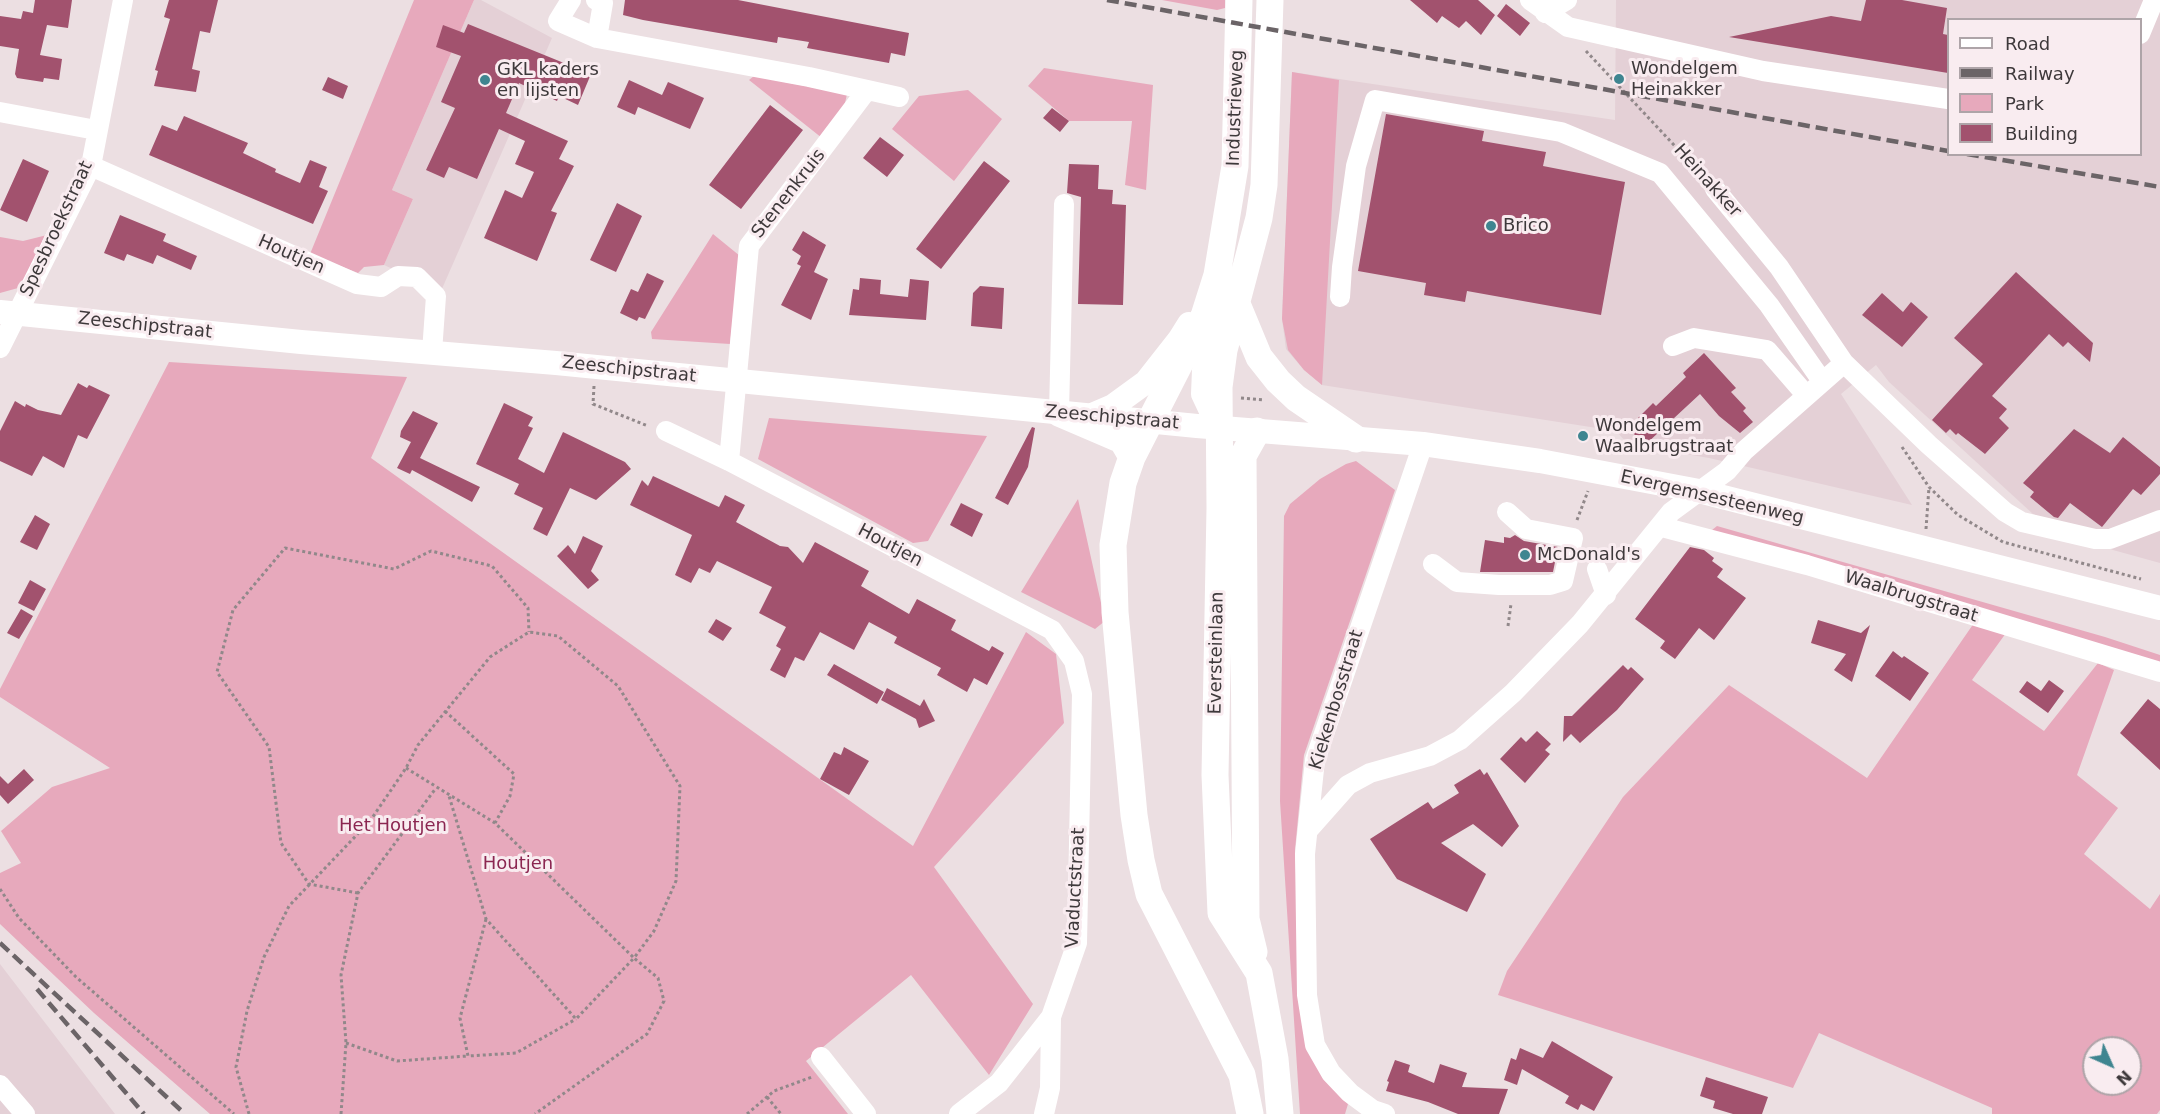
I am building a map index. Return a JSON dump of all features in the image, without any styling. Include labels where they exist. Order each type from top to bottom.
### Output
[{"type":"highway","name":"Industrieweg","points":[[1239,0],[1235,166],[1229,215],[1217,275],[1204,316],[1132,457],[1123,483],[1113,544],[1114,590],[1133,803],[1141,860],[1149,894],[1242,1075],[1250,1114]]},
{"type":"highway","name":"Industrieweg","points":[[1264,185],[1270,0]]},
{"type":"highway","name":"Eversteinlaan","points":[[1264,185],[1259,218],[1221,368],[1215,775],[1221,913],[1259,973],[1275,1059],[1280,1114]]},
{"type":"highway","points":[[1237,304],[1258,357],[1278,381],[1296,398],[1356,439]]},
{"type":"highway","points":[[1059,413],[1122,440],[1132,457]]},
{"type":"highway","points":[[1257,431],[1243,456],[1245,919],[1259,973]]},
{"type":"main road","points":[[1090,416],[1113,406],[1146,382],[1179,340],[1217,275]]},
{"type":"main road","points":[[1217,275],[1212,329],[1204,370],[1203,394],[1219,428]]},
{"type":"main road","name":"Zeeschipstraat","points":[[9,312],[1257,431]]},
{"type":"main road","name":"Evergemsesteenweg","points":[[1257,431],[1423,444],[1540,461],[1699,491],[2160,608]]},
{"type":"street","name":"Spesbroekstraat","points":[[0,348],[9,312],[91,166],[96,130],[123,0]]},
{"type":"street","points":[[571,0],[558,21],[597,38],[809,77],[899,97]]},
{"type":"street","points":[[596,0],[603,3],[597,38]]},
{"type":"street","points":[[1542,10],[1567,0]]},
{"type":"street","points":[[2142,29],[2154,0]]},
{"type":"street","points":[[1542,10],[1568,27],[1763,71],[1947,99]]},
{"type":"street","points":[[2142,34],[2160,35]]},
{"type":"street","name":"Stenenkruis","points":[[736,382],[749,246],[867,90]]},
{"type":"street","points":[[1340,297],[1356,166],[1375,100],[1561,132],[1660,173],[1769,305],[1822,381]]},
{"type":"street","points":[[0,112],[96,130]]},
{"type":"street","name":"Houtjen","points":[[91,166],[357,284],[381,287],[398,276],[417,277],[436,296],[432,352]]},
{"type":"street","name":"Heinakker","points":[[1715,189],[1779,267],[1844,363],[1937,453],[2005,512],[2022,522],[2053,531],[2110,539],[2160,520]]},
{"type":"street","points":[[1059,413],[1064,204]]},
{"type":"street","points":[[1673,346],[1694,338],[1767,350],[1806,395]]},
{"type":"street","points":[[1308,829],[1348,785],[1370,773],[1430,756],[1460,740],[1513,693],[1606,596],[1662,527],[1671,512],[1727,471],[1744,452],[1844,363]]},
{"type":"street","points":[[729,461],[736,382]]},
{"type":"street","name":"Houtjen","points":[[666,431],[729,461],[1052,630]]},
{"type":"street","name":"Kiekenbosstraat","points":[[1385,1114],[1373,1110],[1350,1093],[1331,1073],[1315,1045],[1307,994],[1305,854],[1315,760],[1423,444]]},
{"type":"street","points":[[1433,564],[1457,582],[1550,585],[1563,581],[1573,538],[1526,529],[1507,512]]},
{"type":"street","name":"Waalbrugstraat","points":[[1662,527],[1807,565],[2160,672]]},
{"type":"street","points":[[1597,569],[1606,596]]},
{"type":"street","name":"Viaductstraat","points":[[959,1114],[999,1083],[1051,1017],[1077,943],[1082,694],[1074,661],[1052,630]]},
{"type":"street","points":[[1044,1114],[1050,1088],[1051,1017]]},
{"type":"street","points":[[826,1064],[866,1114]]},
{"type":"street","points":[[0,1085],[25,1114]]},
{"type":"path","name":"Heinakker","points":[[1581,46],[1715,189]]},
{"type":"path","points":[[592,366],[593,404],[666,431]]},
{"type":"path","points":[[1925,549],[1929,487]]},
{"type":"path","points":[[1577,520],[1586,501]]},
{"type":"path","points":[[358,893],[309,885],[281,843],[269,747],[217,672],[233,610],[285,548],[394,569],[431,551],[492,566],[528,608],[529,632]]},
{"type":"path","points":[[249,1114],[236,1067],[247,1011],[264,957],[289,906],[370,821],[406,768],[418,745],[490,657],[529,632],[558,636],[618,686],[680,786],[676,881],[654,931],[634,958],[576,1019],[516,1053],[397,1061],[346,1043]]},
{"type":"path","points":[[445,711],[514,774],[510,796],[495,823]]},
{"type":"path","points":[[406,768],[495,823],[634,958],[658,978],[664,1001],[647,1034],[535,1114]]},
{"type":"path","points":[[341,1114],[346,1043],[341,975],[358,893],[436,788]]},
{"type":"path","points":[[449,796],[486,919],[576,1019]]},
{"type":"path","points":[[0,889],[19,918],[76,977],[234,1114]]},
{"type":"path","points":[[468,1056],[460,1018],[486,919]]},
{"type":"path","points":[[747,1114],[774,1091],[826,1064]]},
{"type":"path","points":[[767,1097],[781,1114]]},
{"type":"shaded area","points":[[474,0],[481,0],[552,38],[441,291],[384,265],[413,199],[392,190]]},
{"type":"shaded area","points":[[1616,0],[2160,0],[2160,563],[2113,550],[2033,514],[1889,382],[1876,365],[1841,394],[1912,505],[1709,458],[1628,444],[1616,431],[1322,385],[1304,370],[1286,349],[1282,319],[1292,72],[1615,120]]},
{"type":"shaded area","points":[[0,964],[115,1114],[0,1114]]},
{"type":"green space","points":[[414,0],[474,0],[392,190],[413,199],[384,265],[364,267],[358,273],[310,254]]},
{"type":"green space","points":[[1162,0],[1225,0],[1225,8],[1217,10]]},
{"type":"green space","points":[[1044,68],[1153,85],[1146,190],[1125,185],[1132,121],[1069,121],[1028,86]]},
{"type":"green space","points":[[1292,72],[1339,80],[1322,385],[1304,370],[1288,350],[1282,319]]},
{"type":"green space","points":[[754,76],[847,94],[842,117],[822,138],[749,80]]},
{"type":"green space","points":[[968,90],[1002,119],[954,181],[892,129],[919,96]]},
{"type":"green space","points":[[713,234],[740,256],[730,344],[652,339],[651,332]]},
{"type":"green space","points":[[47,235],[28,275],[18,288],[0,293],[0,237],[23,241]]},
{"type":"green space","name":"Het Houtjen","points":[[169,362],[407,377],[371,458],[913,846],[1026,632],[1056,654],[1064,723],[934,867],[1033,1004],[989,1075],[911,975],[806,1061],[848,1114],[210,1114],[94,1013],[0,924],[0,873],[21,863],[1,831],[52,787],[110,768],[0,697],[0,689]]},
{"type":"green space","points":[[769,418],[987,436],[928,541],[913,543],[758,459]]},
{"type":"green space","points":[[1356,461],[1395,490],[1304,755],[1295,850],[1300,971],[1322,1072],[1348,1104],[1345,1114],[1300,1114],[1280,801],[1284,516],[1290,504],[1320,479]]},
{"type":"green space","points":[[1078,499],[1105,621],[1095,629],[1021,592]]},
{"type":"green space","points":[[1717,526],[2105,637],[2160,655],[2160,666],[1715,533],[1712,530]]},
{"type":"green space","points":[[1974,623],[2006,633],[1972,680],[2044,731],[2098,663],[2114,670],[2077,775],[2118,808],[2084,854],[2150,909],[2160,894],[2160,1110],[2157,1114],[1992,1114],[1992,1108],[1819,1033],[1793,1088],[1498,995],[1507,971],[1623,797],[1729,685],[1867,778]]},
{"type":"building","points":[[35,0],[72,0],[68,28],[47,25],[40,55],[62,59],[59,80],[44,78],[43,82],[17,78],[15,74],[19,49],[0,46],[0,16],[21,19],[23,11],[33,13]]},
{"type":"building","points":[[169,0],[218,0],[210,33],[200,31],[192,69],[200,71],[196,92],[154,86],[158,71],[155,70],[170,19],[164,17]]},
{"type":"building","points":[[625,0],[738,0],[909,33],[905,56],[891,53],[889,63],[807,48],[809,42],[778,37],[777,43],[643,20],[623,15]]},
{"type":"building","points":[[1410,0],[1478,0],[1495,15],[1481,35],[1466,21],[1459,28],[1442,16],[1437,23]]},
{"type":"building","points":[[1866,0],[1902,0],[1947,8],[1943,34],[1947,35],[1947,73],[1729,37],[1831,16],[1861,21]]},
{"type":"building","points":[[1506,4],[1530,23],[1520,36],[1497,16]]},
{"type":"building","points":[[468,24],[591,74],[578,105],[559,96],[557,101],[519,83],[506,113],[568,141],[559,159],[574,166],[551,211],[557,213],[537,261],[484,238],[505,190],[522,198],[534,172],[515,164],[525,141],[499,129],[477,179],[449,167],[444,178],[426,170],[455,108],[441,102],[461,56],[436,47],[443,25],[464,33]]},
{"type":"building","points":[[328,77],[348,86],[343,99],[322,90]]},
{"type":"building","points":[[629,80],[662,95],[668,82],[704,98],[690,129],[638,107],[635,115],[617,107]]},
{"type":"building","points":[[770,105],[803,130],[741,209],[709,185]]},
{"type":"building","points":[[1052,108],[1069,121],[1060,132],[1043,118]]},
{"type":"building","name":"Brico","points":[[1386,114],[1484,131],[1482,141],[1546,152],[1543,166],[1625,182],[1601,315],[1467,291],[1465,302],[1424,295],[1426,283],[1358,271]]},
{"type":"building","points":[[184,116],[248,143],[243,153],[276,169],[275,172],[300,183],[310,160],[327,167],[319,187],[328,191],[313,224],[149,155],[162,125],[177,131]]},
{"type":"building","points":[[880,137],[904,155],[887,177],[863,158]]},
{"type":"building","points":[[23,159],[49,171],[27,222],[0,210]]},
{"type":"building","points":[[984,161],[1010,181],[941,269],[916,249]]},
{"type":"building","points":[[1069,164],[1099,165],[1098,189],[1113,190],[1112,204],[1126,205],[1123,305],[1078,304],[1081,197],[1067,193]]},
{"type":"building","points":[[617,203],[642,216],[616,272],[590,260]]},
{"type":"building","points":[[120,215],[166,234],[163,241],[197,256],[191,270],[157,255],[153,264],[127,254],[124,261],[104,253]]},
{"type":"building","points":[[803,231],[826,245],[814,272],[828,279],[811,320],[781,305],[801,266],[797,264],[801,256],[792,250]]},
{"type":"building","points":[[2016,272],[2093,343],[2090,362],[2068,342],[2063,347],[2049,334],[1992,396],[2007,409],[1999,418],[2009,428],[1985,454],[1958,433],[1956,435],[1950,429],[1946,433],[1932,420],[1983,364],[1954,338]]},
{"type":"building","points":[[647,273],[664,281],[645,319],[639,317],[637,321],[620,313],[631,289],[638,292]]},
{"type":"building","points":[[860,278],[881,280],[880,294],[908,297],[910,279],[929,281],[926,320],[849,315],[853,289],[859,290]]},
{"type":"building","points":[[980,286],[1004,288],[1002,329],[971,326],[973,293]]},
{"type":"building","points":[[1882,293],[1903,312],[1911,302],[1928,317],[1902,347],[1862,315]]},
{"type":"building","points":[[1704,353],[1736,388],[1731,392],[1746,408],[1743,411],[1753,422],[1740,433],[1719,416],[1700,394],[1645,445],[1631,431],[1641,422],[1638,418],[1653,403],[1656,406],[1686,377],[1683,373]]},
{"type":"building","points":[[78,383],[87,388],[89,385],[110,395],[87,439],[78,435],[64,468],[43,456],[32,476],[0,461],[0,431],[15,401],[25,407],[26,404],[38,410],[61,415]]},
{"type":"building","points":[[504,403],[533,417],[528,426],[533,428],[518,459],[544,473],[563,432],[625,462],[631,469],[596,500],[570,488],[547,536],[533,529],[543,508],[514,494],[519,484],[476,464]]},
{"type":"building","points":[[413,411],[438,423],[420,458],[480,487],[472,502],[412,470],[410,474],[397,468],[411,442],[400,437]]},
{"type":"building","points":[[1032,427],[1035,428],[1028,467],[1008,505],[995,498]]},
{"type":"building","points":[[2074,429],[2110,453],[2123,437],[2160,467],[2160,474],[2141,495],[2133,489],[2102,527],[2070,503],[2058,518],[2054,517],[2030,497],[2034,492],[2023,483]]},
{"type":"building","points":[[653,476],[719,507],[725,495],[745,505],[736,522],[780,546],[788,547],[803,563],[815,542],[869,571],[861,586],[909,614],[917,599],[956,620],[951,630],[989,651],[992,646],[1004,653],[987,685],[974,678],[967,692],[937,675],[941,668],[894,643],[897,637],[869,622],[854,650],[820,632],[804,661],[795,657],[785,678],[770,670],[781,649],[776,646],[786,627],[759,613],[772,587],[717,561],[710,573],[699,568],[691,583],[675,575],[692,535],[630,505],[642,480],[648,486]]},
{"type":"building","points":[[961,503],[983,514],[972,537],[950,525]]},
{"type":"building","points":[[35,515],[50,524],[37,550],[20,542]]},
{"type":"building","name":"McDonald's","points":[[1515,535],[1524,541],[1558,547],[1553,572],[1480,572],[1485,540],[1504,543],[1504,537],[1510,538]]},
{"type":"building","points":[[583,536],[603,546],[591,571],[599,580],[588,589],[557,556],[568,545],[575,554]]},
{"type":"building","points":[[1690,547],[1704,550],[1714,558],[1712,561],[1723,569],[1717,577],[1746,598],[1714,640],[1699,628],[1675,659],[1660,648],[1665,641],[1635,619]]},
{"type":"building","points":[[30,580],[46,589],[34,611],[18,603]]},
{"type":"building","points":[[21,609],[33,616],[19,639],[7,633]]},
{"type":"building","points":[[716,619],[732,628],[723,641],[708,632]]},
{"type":"building","points":[[1818,620],[1861,633],[1870,625],[1852,682],[1834,670],[1846,654],[1811,643]]},
{"type":"building","points":[[1893,651],[1929,673],[1910,701],[1875,676]]},
{"type":"building","points":[[834,664],[884,692],[877,704],[827,675]]},
{"type":"building","points":[[1623,665],[1628,670],[1631,667],[1644,679],[1617,710],[1580,743],[1571,734],[1563,742],[1564,716],[1572,716]]},
{"type":"building","points":[[2049,680],[2064,691],[2048,713],[2019,692],[2027,681],[2041,691]]},
{"type":"building","points":[[887,688],[920,706],[924,699],[935,721],[919,728],[916,719],[881,700]]},
{"type":"building","points":[[2148,699],[2160,709],[2160,770],[2120,733]]},
{"type":"building","points":[[1537,731],[1551,744],[1545,750],[1550,754],[1525,783],[1500,759],[1521,737],[1526,742]]},
{"type":"building","points":[[844,747],[869,761],[849,795],[820,779],[834,752],[841,755]]},
{"type":"building","points":[[24,769],[34,780],[8,804],[0,795],[0,776],[8,784]]},
{"type":"building","points":[[1480,769],[1484,775],[1487,772],[1519,826],[1502,847],[1473,824],[1441,843],[1486,874],[1467,912],[1397,879],[1370,839],[1428,802],[1433,809],[1459,793],[1454,785]]},
{"type":"building","points":[[1552,1041],[1613,1077],[1594,1111],[1581,1104],[1578,1110],[1565,1103],[1569,1096],[1522,1069],[1517,1085],[1504,1080],[1511,1058],[1516,1060],[1520,1048],[1543,1058]]},
{"type":"building","points":[[1395,1060],[1410,1065],[1408,1072],[1434,1083],[1440,1064],[1467,1073],[1462,1087],[1508,1089],[1499,1114],[1458,1114],[1428,1102],[1386,1091],[1389,1082],[1387,1081]]},
{"type":"building","points":[[1706,1077],[1768,1097],[1762,1114],[1733,1114],[1713,1108],[1715,1101],[1700,1096]]},
{"type":"railway","points":[[1107,0],[1947,151]]},
{"type":"railway","points":[[1979,156],[2160,187]]},
{"type":"railway","points":[[0,943],[185,1114]]},
{"type":"railway","points":[[37,989],[144,1114]]},
{"type":"place","name":"Wondelgem Heinakker","points":[[1619,79]]},
{"type":"place","name":"GKL kaders en lijsten","points":[[485,80]]},
{"type":"place","name":"Brico","points":[[1491,226]]},
{"type":"place","name":"Wondelgem Waalbrugstraat","points":[[1583,436]]},
{"type":"place","name":"McDonald's","points":[[1525,555]]}]
